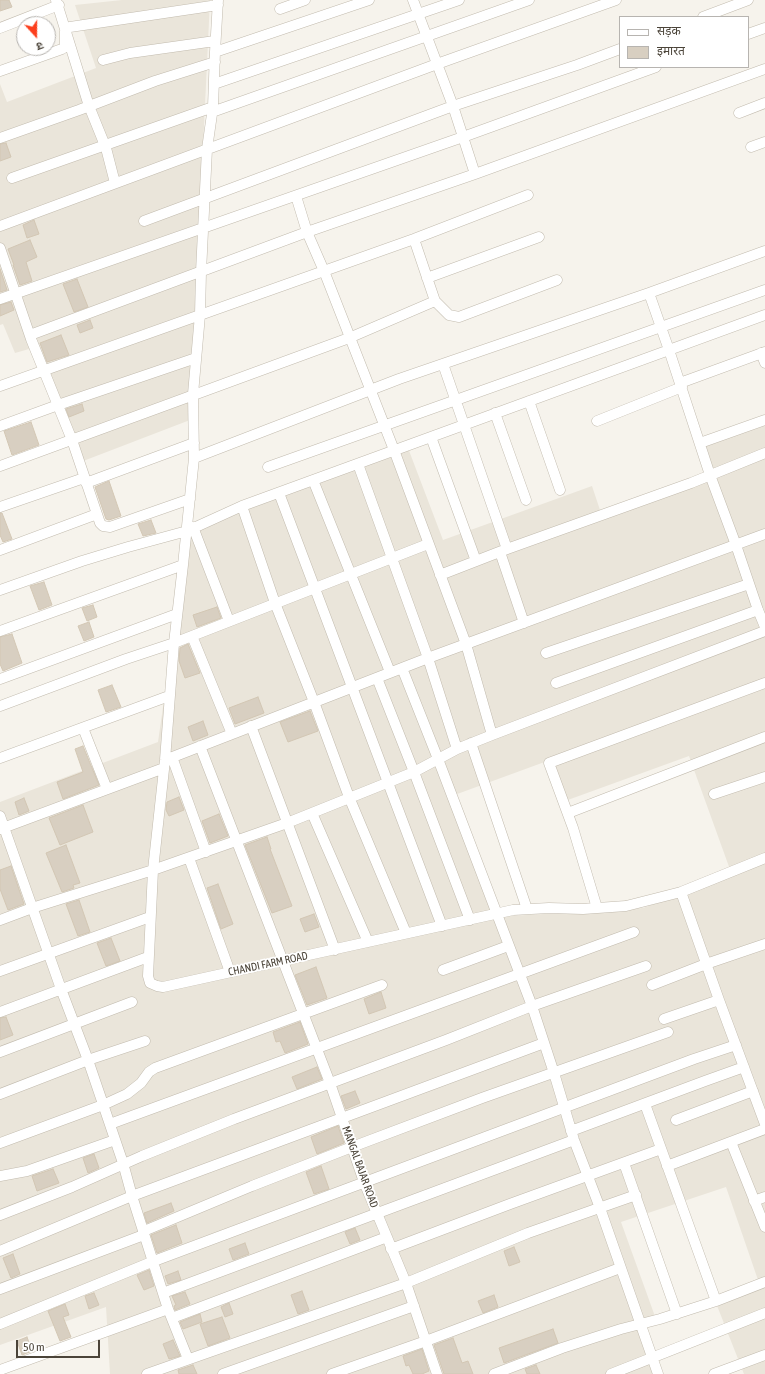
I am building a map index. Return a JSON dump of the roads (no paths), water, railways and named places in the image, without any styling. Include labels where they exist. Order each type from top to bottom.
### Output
[{"type":"street","points":[[280,9],[305,0]]},
{"type":"street","points":[[0,138],[89,106],[215,57],[369,0]]},
{"type":"street","points":[[413,0],[453,106],[475,174]]},
{"type":"street","points":[[214,84],[460,0]]},
{"type":"street","points":[[12,178],[104,145],[529,0]]},
{"type":"street","points":[[0,226],[437,64],[616,0]]},
{"type":"street","points":[[707,16],[748,0]]},
{"type":"street","points":[[66,29],[103,21],[218,2]]},
{"type":"street","name":"CHANDI FARM ROAD","points":[[218,2],[214,84],[203,229],[200,315],[193,394],[194,458],[190,499],[190,529],[183,565],[177,614],[169,696],[167,762],[153,870],[148,957],[148,976],[150,983],[163,987],[406,933],[527,909],[626,906],[681,892],[765,858]]},
{"type":"street","points":[[0,28],[58,3],[89,106],[104,145],[115,183]]},
{"type":"street","points":[[749,34],[765,28]]},
{"type":"street","points":[[0,71],[62,49],[66,44],[64,31],[66,29]]},
{"type":"street","points":[[103,60],[130,53],[215,41]]},
{"type":"street","points":[[144,221],[453,106],[577,65],[619,49]]},
{"type":"street","points":[[0,299],[203,229],[653,68]]},
{"type":"street","points":[[30,335],[307,232],[475,174],[765,68]]},
{"type":"street","points":[[739,113],[765,103]]},
{"type":"street","points":[[751,147],[765,142]]},
{"type":"street","points":[[0,386],[414,239],[528,195]]},
{"type":"street","points":[[296,196],[307,232],[324,271],[394,450],[466,644],[492,735]]},
{"type":"street","points":[[427,278],[539,237]]},
{"type":"street","points":[[414,239],[435,301],[449,315],[459,316],[557,280]]},
{"type":"street","points":[[0,248],[30,335],[72,440],[97,514],[103,526],[110,527],[190,499]]},
{"type":"street","points":[[194,458],[443,364],[649,294],[765,250]]},
{"type":"street","points":[[268,467],[384,427],[765,290]]},
{"type":"street","points":[[649,294],[681,385],[710,475],[765,627]]},
{"type":"street","points":[[0,466],[349,338],[435,301]]},
{"type":"street","points":[[0,590],[88,559],[190,529],[242,506],[765,315]]},
{"type":"street","points":[[597,421],[681,385],[764,356]]},
{"type":"street","points":[[0,426],[196,358]]},
{"type":"street","points":[[443,364],[504,551],[524,623]]},
{"type":"street","points":[[529,401],[560,490]]},
{"type":"street","points":[[496,413],[526,500]]},
{"type":"street","points":[[700,443],[765,420]]},
{"type":"street","points":[[431,437],[476,561]]},
{"type":"street","points":[[0,507],[194,443]]},
{"type":"street","points":[[440,575],[710,475],[765,453]]},
{"type":"street","points":[[358,464],[428,658],[457,749]]},
{"type":"street","points":[[314,480],[390,672]]},
{"type":"street","points":[[279,493],[351,688],[442,926]]},
{"type":"street","points":[[242,506],[275,603],[349,797],[406,933]]},
{"type":"street","points":[[0,550],[97,514]]},
{"type":"street","points":[[190,529],[229,621]]},
{"type":"street","points":[[2,829],[107,789],[200,746],[390,672],[765,534]]},
{"type":"street","points":[[0,706],[126,659],[174,643],[428,544]]},
{"type":"street","points":[[0,631],[183,565]]},
{"type":"street","points":[[546,654],[749,584]]},
{"type":"street","points":[[556,683],[758,610]]},
{"type":"street","points":[[0,678],[177,614]]},
{"type":"street","points":[[0,920],[32,908],[189,858],[287,823],[414,772],[457,749],[765,631]]},
{"type":"street","points":[[192,636],[232,734]]},
{"type":"street","points":[[402,668],[532,1006],[573,1136],[600,1208],[658,1374]]},
{"type":"street","points":[[377,678],[470,920]]},
{"type":"street","points":[[597,908],[582,854],[549,763],[765,683]]},
{"type":"street","points":[[0,758],[169,696]]},
{"type":"street","points":[[251,726],[335,950]]},
{"type":"street","points":[[83,728],[107,789]]},
{"type":"street","points":[[568,813],[765,737]]},
{"type":"street","points":[[471,744],[527,909]]},
{"type":"street","name":"MANGAL BAJAR ROAD","points":[[200,746],[238,841],[330,1083],[364,1182],[406,1283],[437,1374]]},
{"type":"street","points":[[167,762],[206,852]]},
{"type":"street","points":[[714,794],[765,777]]},
{"type":"street","points":[[312,813],[368,942]]},
{"type":"street","points":[[0,816],[2,829],[88,1060],[123,1164],[170,1313],[188,1359]]},
{"type":"street","points":[[189,858],[230,972]]},
{"type":"street","points":[[681,892],[765,1124]]},
{"type":"street","points":[[0,971],[49,952],[150,917]]},
{"type":"street","points":[[110,1124],[634,932]]},
{"type":"street","points":[[652,985],[706,964],[765,944]]},
{"type":"street","points":[[443,970],[508,946]]},
{"type":"street","points":[[0,1012],[148,957]]},
{"type":"street","points":[[0,1215],[72,1187],[123,1164],[234,1119],[532,1006],[646,966]]},
{"type":"street","points":[[0,1142],[103,1105],[128,1094],[142,1083],[149,1072],[154,1068],[304,1015],[382,985]]},
{"type":"street","points":[[664,1019],[719,1000]]},
{"type":"street","points":[[0,1052],[132,1002]]},
{"type":"street","points":[[0,1289],[141,1236],[144,1232],[252,1186],[352,1147],[482,1098],[668,1032]]},
{"type":"street","points":[[0,1094],[88,1060],[145,1041]]},
{"type":"street","points":[[0,1251],[132,1196],[544,1042]]},
{"type":"street","points":[[0,1324],[154,1261],[694,1059],[736,1045]]},
{"type":"street","points":[[163,1292],[377,1213],[573,1136],[645,1104],[744,1067]]},
{"type":"street","points":[[676,1120],[753,1091]]},
{"type":"street","points":[[645,1104],[716,1301]]},
{"type":"street","points":[[667,1166],[765,1129]]},
{"type":"street","points":[[0,1176],[27,1171],[115,1140]]},
{"type":"street","points":[[731,1142],[765,1227]]},
{"type":"street","points":[[391,1249],[661,1149]]},
{"type":"street","points":[[624,1163],[677,1314]]},
{"type":"street","points":[[147,1374],[406,1283],[528,1233],[636,1195]]},
{"type":"street","points":[[754,1201],[765,1197]]},
{"type":"street","points":[[0,1370],[170,1313],[387,1237]]},
{"type":"street","points":[[332,1374],[426,1341],[620,1268]]},
{"type":"street","points":[[494,1374],[562,1348],[621,1329],[677,1314],[765,1282]]},
{"type":"street","points":[[223,1374],[414,1306]]},
{"type":"street","points":[[611,1374],[765,1313]]},
{"type":"street","points":[[714,1374],[765,1354]]}]
